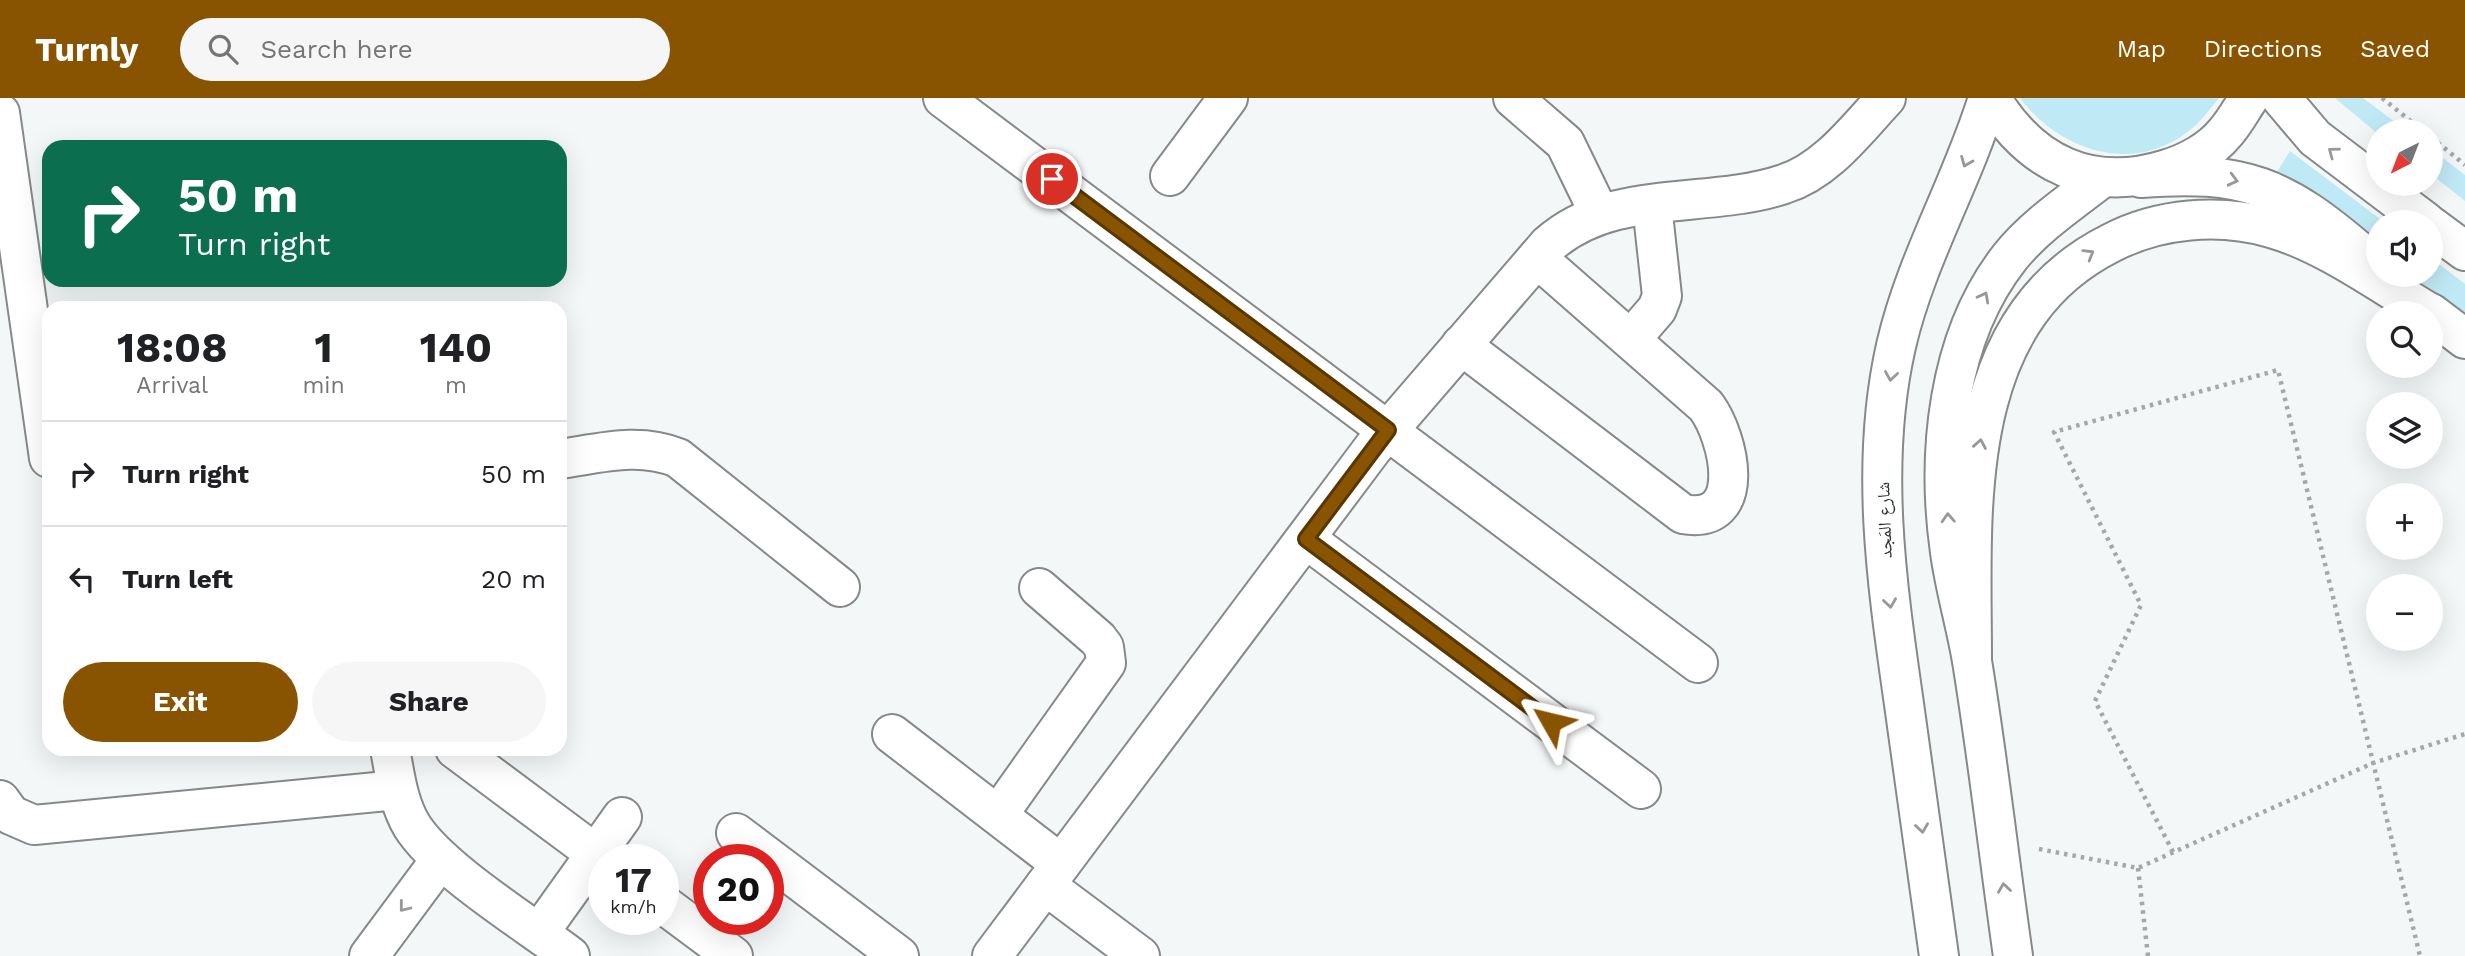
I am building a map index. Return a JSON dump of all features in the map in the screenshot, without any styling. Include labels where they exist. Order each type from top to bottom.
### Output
[{"type":"main road","points":[[1170,176],[1228,98]]},
{"type":"main road","points":[[1513,98],[1565,143],[1600,213]]},
{"type":"main road","points":[[992,956],[1388,430],[1536,258],[1565,230],[1600,213],[1786,184],[1820,164],[1886,98]]},
{"type":"main road","points":[[1990,98],[2004,120],[2024,142],[2047,160],[2074,172],[2102,178],[2182,174],[2223,177],[2264,187],[2302,205],[2366,258]]},
{"type":"main road","name":"شارع المَجد","points":[[1939,956],[1886,576],[1882,484],[1884,435],[1889,381],[1907,303],[1990,98]]},
{"type":"main road","points":[[2141,178],[2186,163],[2224,135],[2249,98]]},
{"type":"main road","points":[[2281,98],[2315,138],[2410,210]]},
{"type":"main road","points":[[959,103],[1698,663]]},
{"type":"main road","points":[[0,113],[42,409]]},
{"type":"main road","points":[[2013,956],[1972,659],[1950,550],[1945,473],[1950,421],[1962,348],[1975,315],[2010,256],[2035,231],[2102,178]]},
{"type":"main road","points":[[1631,339],[1657,309],[1662,296],[1652,205]]},
{"type":"main road","points":[[1972,659],[1975,471],[1997,370],[2025,316],[2047,287],[2085,256],[2140,231],[2175,222],[2223,220],[2272,228],[2316,247],[2409,301]]},
{"type":"main road","points":[[2443,235],[2465,251]]},
{"type":"main road","points":[[1461,345],[1683,514],[1705,514],[1722,501],[1729,481],[1726,454],[1715,418],[1693,393],[1536,258]]},
{"type":"main road","points":[[2400,287],[2416,301]]},
{"type":"main road","points":[[2443,323],[2465,340]]},
{"type":"main road","points":[[567,458],[640,448],[678,458],[840,586]]},
{"type":"main road","points":[[1306,539],[1641,789]]},
{"type":"main road","points":[[998,815],[1106,663],[1104,647],[1098,639],[1039,588]]},
{"type":"main road","points":[[892,734],[998,815],[1053,875],[1140,956]]},
{"type":"main road","points":[[391,756],[397,790],[411,825],[451,867],[570,956]]},
{"type":"main road","points":[[464,756],[588,848]]},
{"type":"main road","points":[[0,800],[11,814],[34,825],[397,790]]},
{"type":"main road","points":[[607,844],[622,817]]},
{"type":"main road","points":[[736,833],[899,956]]},
{"type":"main road","points":[[369,956],[451,867]]},
{"type":"main road","points":[[397,956],[451,867]]},
{"type":"main road","points":[[539,933],[588,872]]},
{"type":"main road","points":[[679,916],[733,956]]},
{"type":"path","points":[[2382,98],[2408,119]]},
{"type":"path","points":[[2443,147],[2465,165]]},
{"type":"path","points":[[2174,852],[2095,701],[2141,605],[2054,432],[2278,370],[2420,956]]},
{"type":"path","points":[[1997,841],[2138,868],[2373,763],[2465,734]]},
{"type":"path","points":[[2138,868],[2148,956]]},
{"type":"shaded area","points":[[2020,98],[2219,98],[2198,123],[2176,140],[2153,150],[2128,154],[2104,152],[2080,145],[2058,134],[2038,118]]},
{"type":"shaded area","points":[[2335,98],[2363,98],[2391,119],[2366,119],[2366,124]]},
{"type":"shaded area","points":[[2290,151],[2368,210],[2366,210],[2366,249],[2273,178]]},
{"type":"shaded area","points":[[2443,158],[2465,175],[2465,201],[2443,184]]},
{"type":"shaded area","points":[[2443,267],[2465,284],[2465,324],[2443,307],[2443,301],[2434,301],[2416,287],[2443,287]]},
{"type":"route","points":[[1052,179],[1388,430],[1306,539],[1551,722]]}]
